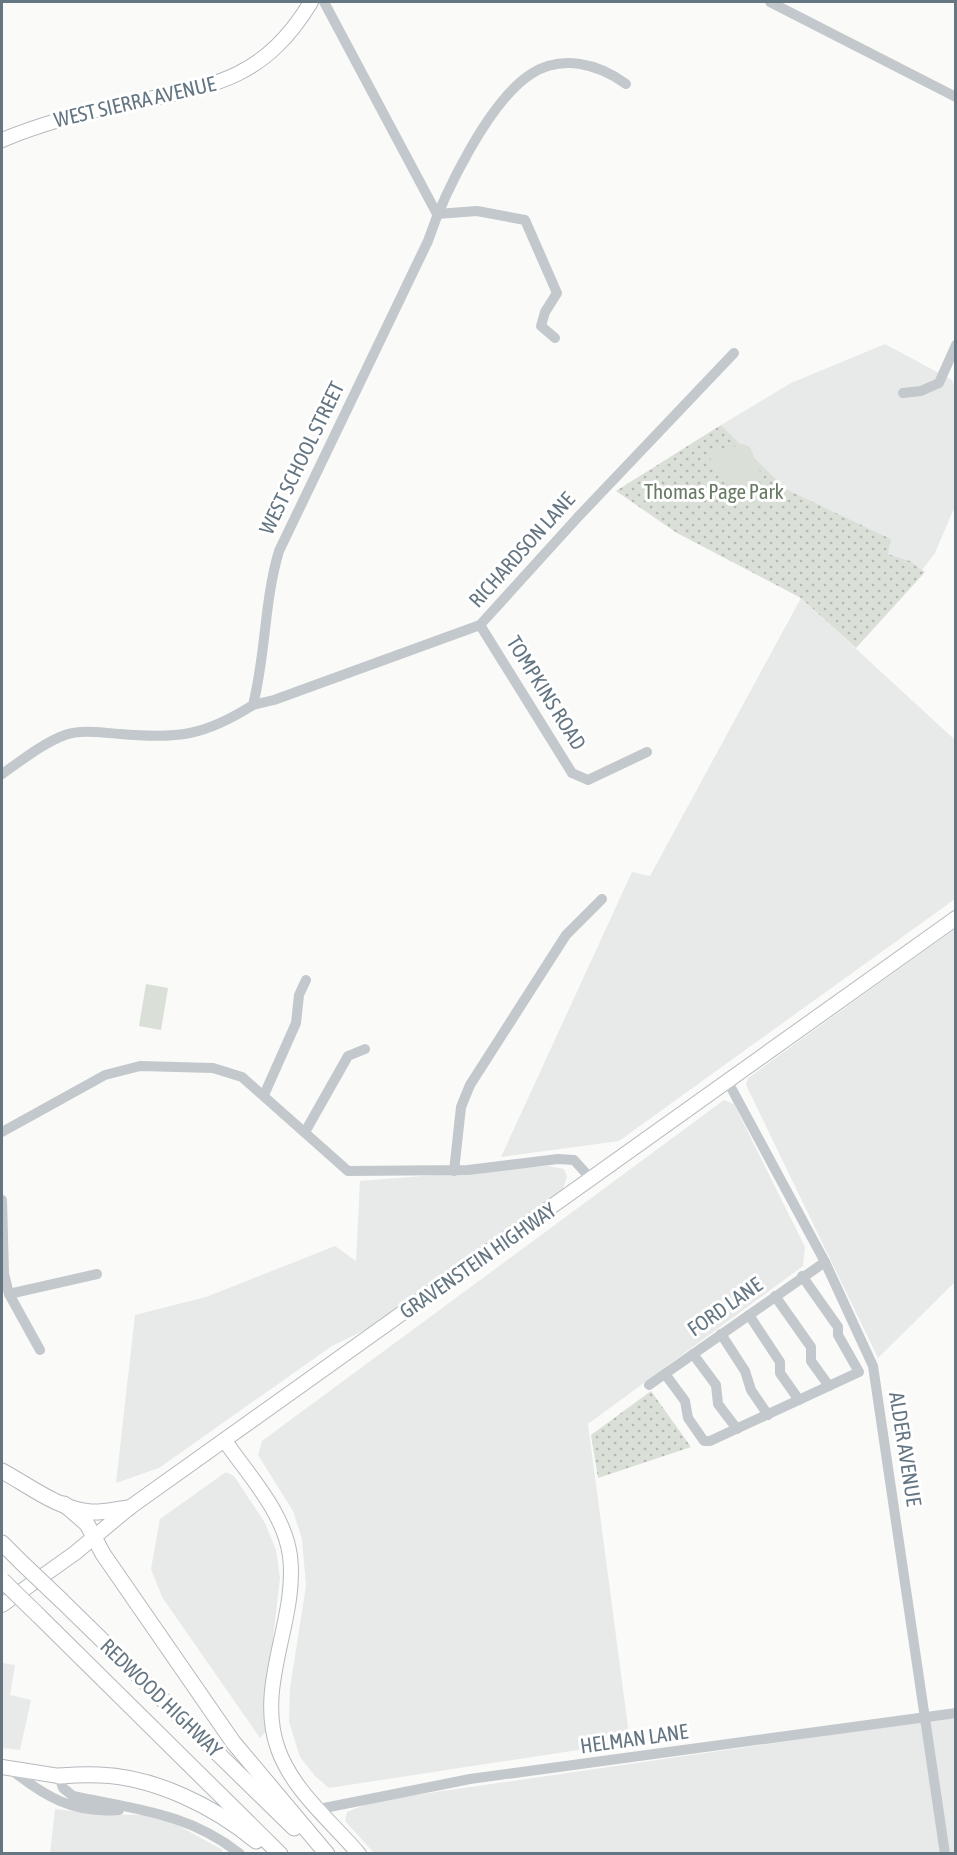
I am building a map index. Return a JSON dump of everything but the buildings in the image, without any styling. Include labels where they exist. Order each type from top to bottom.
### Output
[{"type":"highway","points":[[2,1471],[64,1504],[92,1512],[129,1508]]},
{"type":"highway","points":[[64,1504],[87,1524],[103,1554],[233,1742],[327,1854]]},
{"type":"highway","name":"REDWOOD HIGHWAY","points":[[2,1543],[320,1854]]},
{"type":"highway","name":"REDWOOD HIGHWAY","points":[[2,1580],[280,1854]]},
{"type":"highway","points":[[59,1776],[102,1774],[139,1781],[170,1792],[227,1820],[270,1854]]},
{"type":"main road","name":"WEST SIERRA AVENUE","points":[[2,140],[38,125],[132,102],[189,93],[233,78],[270,53],[289,33],[311,2]]},
{"type":"main road","name":"GRAVENSTEIN HIGHWAY","points":[[2,1605],[94,1537],[129,1508],[954,920]]},
{"type":"main road","points":[[225,1441],[270,1505],[280,1523],[290,1554],[291,1586],[273,1678],[273,1731],[281,1756],[293,1779],[359,1854]]},
{"type":"main road","points":[[5,1768],[59,1776]]},
{"type":"street","points":[[324,2],[437,214],[477,211],[525,220],[557,293],[545,312],[541,326],[555,338]]},
{"type":"street","points":[[770,2],[956,97]]},
{"type":"street","name":"WEST SCHOOL STREET","points":[[253,705],[263,656],[268,593],[279,551],[428,241],[437,214],[470,151],[504,98],[531,73],[553,65],[577,62],[594,66],[626,84]]},
{"type":"street","points":[[903,393],[921,391],[939,384],[956,345]]},
{"type":"street","name":"RICHARDSON LANE","points":[[253,705],[274,700],[480,625],[578,517],[734,352]]},
{"type":"street","name":"TOMPKINS ROAD","points":[[480,625],[572,773],[588,780],[647,752]]},
{"type":"street","points":[[2,774],[65,734],[86,732],[177,735],[204,731],[223,724],[253,705]]},
{"type":"street","points":[[454,1170],[461,1107],[470,1085],[566,935],[602,899]]},
{"type":"street","points":[[264,1095],[296,1023],[299,996],[306,980]]},
{"type":"street","points":[[305,1132],[348,1056],[365,1049]]},
{"type":"street","points":[[2,1132],[105,1075],[140,1066],[213,1068],[242,1077],[348,1171],[454,1170],[558,1159],[574,1160],[592,1180]]},
{"type":"street","name":"ALDER AVENUE","points":[[728,1082],[825,1262],[873,1366],[945,1854]]},
{"type":"street","points":[[2,1200],[4,1274],[9,1294],[40,1350]]},
{"type":"street","name":"FORD LANE","points":[[649,1385],[825,1262]]},
{"type":"street","points":[[9,1294],[97,1274]]},
{"type":"street","points":[[665,1374],[685,1401],[687,1418],[704,1441],[710,1441],[859,1372],[838,1335],[838,1327],[802,1276]]},
{"type":"street","points":[[775,1296],[811,1347],[811,1361],[829,1386]]},
{"type":"street","points":[[749,1315],[780,1362],[780,1373],[799,1400]]},
{"type":"street","points":[[721,1334],[745,1371],[751,1390],[768,1415]]},
{"type":"street","points":[[693,1354],[716,1385],[718,1404],[737,1429]]},
{"type":"street","name":"HELMAN LANE","points":[[319,1809],[470,1779],[956,1713]]},
{"type":"street","points":[[5,1768],[60,1803],[95,1812],[132,1808]]},
{"type":"street","points":[[59,1776],[63,1788],[73,1796],[187,1821],[240,1854]]},
{"type":"shaded area","points":[[885,344],[952,380],[956,392],[955,506],[935,553],[922,570],[910,561],[888,554],[891,539],[786,489],[721,425],[791,383]]},
{"type":"shaded area","points":[[801,598],[955,740],[955,899],[619,1141],[501,1157],[632,872],[650,876]]},
{"type":"shaded area","points":[[955,928],[955,1282],[878,1358],[746,1085],[748,1078]]},
{"type":"shaded area","points":[[724,1100],[734,1104],[805,1247],[803,1266],[588,1424],[630,1742],[329,1788],[315,1776],[300,1757],[289,1722],[290,1688],[306,1586],[302,1539],[293,1511],[258,1455],[262,1441]]},
{"type":"shaded area","points":[[548,1166],[564,1169],[567,1177],[562,1191],[369,1328],[332,1346],[159,1468],[116,1483],[135,1315],[206,1297],[335,1246],[356,1261],[360,1181]]},
{"type":"shaded area","points":[[226,1472],[234,1476],[265,1523],[276,1550],[280,1578],[266,1699],[267,1730],[260,1738],[162,1597],[151,1569],[160,1519]]},
{"type":"shaded area","points":[[2,1663],[15,1665],[10,1695],[31,1700],[20,1750],[2,1748]]},
{"type":"shaded area","points":[[955,1717],[955,1853],[374,1853],[345,1821],[347,1812],[374,1801]]},
{"type":"shaded area","points":[[55,1809],[98,1814],[144,1815],[166,1819],[223,1850],[220,1854],[50,1854]]},
{"type":"green space","name":"Thomas Page Park","points":[[721,425],[786,489],[891,539],[888,554],[910,561],[925,572],[856,648],[801,598],[677,533],[616,491]]},
{"type":"green space","points":[[743,444],[750,447],[763,479],[742,486],[727,484],[717,475],[709,454]]},
{"type":"green space","points":[[146,984],[168,988],[161,1030],[139,1026]]},
{"type":"green space","points":[[651,1391],[691,1447],[598,1478],[591,1435]]}]
